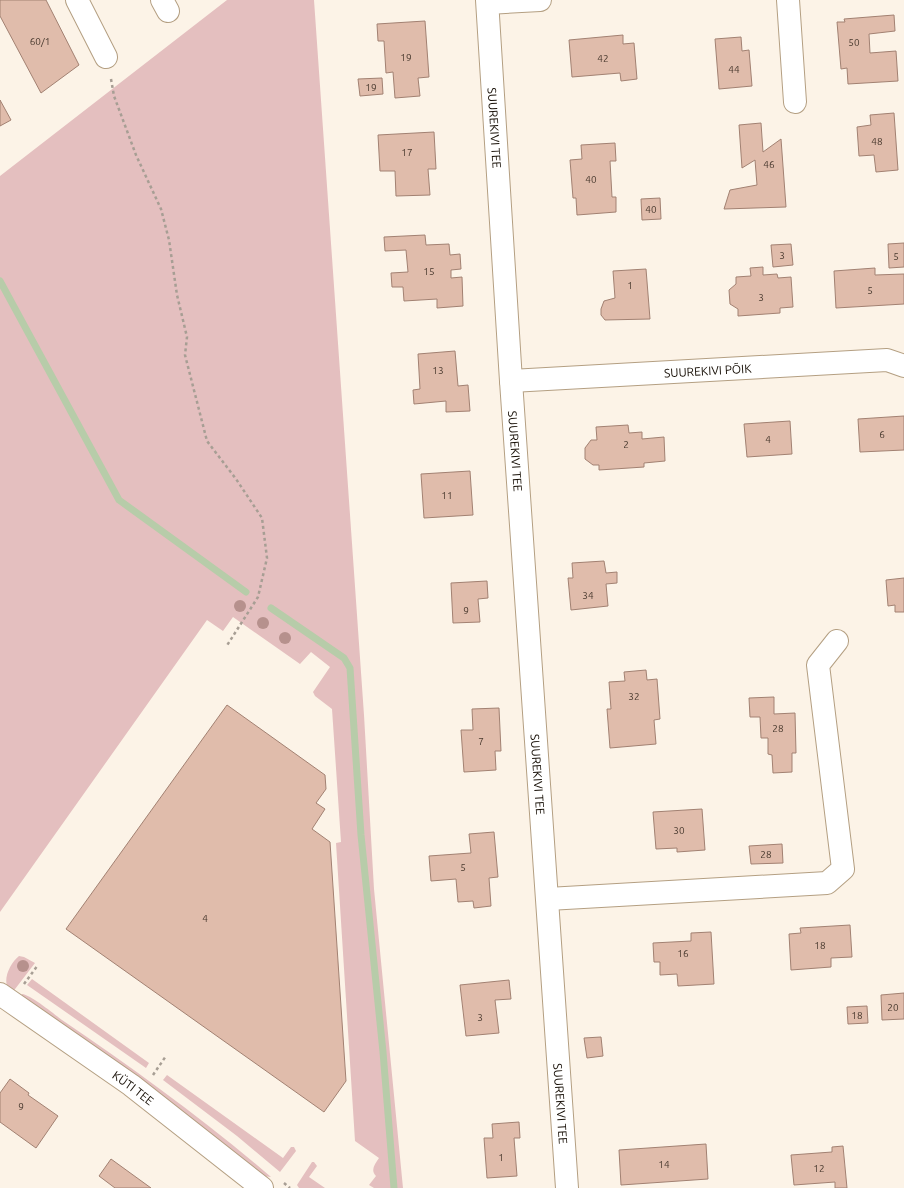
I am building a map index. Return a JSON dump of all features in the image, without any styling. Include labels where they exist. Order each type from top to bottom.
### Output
[{"type":"street","points":[[77,0],[106,57]]},
{"type":"street","name":"SUUREKIVI TEE","points":[[540,0],[488,2],[511,381],[567,1188]]},
{"type":"street","points":[[788,0],[795,102]]},
{"type":"street","name":"SUUREKIVI PÕIK","points":[[511,381],[887,360],[904,366]]},
{"type":"street","points":[[548,899],[827,883],[843,869],[818,665],[837,641]]},
{"type":"street","name":"KÜTI TEE","points":[[0,994],[131,1085],[262,1188]]},
{"type":"path","points":[[106,57],[114,96],[136,155],[161,209],[169,240],[177,295],[187,337],[185,355],[207,441],[236,479],[262,518],[267,558],[258,597],[226,647]]},
{"type":"path","points":[[22,987],[38,965]]},
{"type":"path","points":[[152,1077],[166,1056]]},
{"type":"shaded area","points":[[227,0],[314,0],[364,715],[374,889],[403,1188],[374,1188],[369,1185],[376,1176],[373,1169],[379,1158],[355,1141],[336,843],[341,842],[332,709],[315,696],[313,692],[330,667],[311,652],[300,664],[233,617],[223,631],[207,620],[0,912],[0,176]]},
{"type":"shaded area","points":[[19,956],[35,963],[12,993],[8,989],[6,979],[9,969]]},
{"type":"shaded area","points":[[32,979],[149,1063],[146,1068],[27,985]]},
{"type":"shaded area","points":[[22,994],[42,1005],[116,1057],[221,1135],[271,1177],[263,1176],[20,998]]},
{"type":"shaded area","points":[[167,1075],[283,1158],[291,1147],[294,1147],[296,1151],[280,1172],[237,1136],[163,1080]]},
{"type":"shaded area","points":[[312,1162],[314,1162],[317,1166],[309,1177],[325,1188],[299,1188],[297,1185]]},
{"type":"building","points":[[0,0],[46,0],[79,65],[41,93],[0,16]]},
{"type":"building","points":[[894,15],[895,31],[869,34],[870,53],[896,51],[898,81],[848,84],[847,68],[841,69],[837,22],[845,22],[844,19]]},
{"type":"building","points":[[425,21],[429,77],[418,78],[420,96],[395,98],[393,72],[386,73],[384,41],[378,41],[377,24]]},
{"type":"building","points":[[623,35],[623,44],[634,43],[637,79],[621,81],[620,73],[572,77],[569,40]]},
{"type":"building","points":[[741,37],[742,51],[749,50],[752,86],[719,89],[715,39]]},
{"type":"building","points":[[382,78],[383,94],[360,96],[358,79]]},
{"type":"building","points":[[0,100],[11,120],[0,126]]},
{"type":"building","points":[[894,113],[898,170],[876,172],[874,155],[859,156],[857,127],[871,125],[870,115]]},
{"type":"building","points":[[761,123],[763,152],[781,139],[786,207],[724,209],[730,190],[757,185],[755,160],[742,168],[739,125]]},
{"type":"building","points":[[434,132],[436,169],[428,169],[430,195],[396,196],[395,171],[380,171],[378,135]]},
{"type":"building","points":[[615,143],[616,161],[610,161],[612,197],[616,197],[616,212],[577,215],[576,198],[573,198],[570,160],[582,159],[581,145]]},
{"type":"building","points":[[660,198],[661,219],[642,220],[641,199]]},
{"type":"building","points":[[425,235],[426,245],[449,244],[450,255],[460,254],[461,269],[451,270],[451,278],[462,277],[463,306],[437,308],[437,299],[404,301],[403,287],[392,287],[391,273],[408,272],[406,250],[385,251],[384,237]]},
{"type":"building","points":[[904,243],[904,267],[889,268],[888,244]]},
{"type":"building","points":[[791,244],[793,265],[773,267],[771,245]]},
{"type":"building","points":[[763,267],[763,275],[777,274],[778,278],[791,277],[793,307],[780,308],[780,313],[738,316],[738,309],[730,304],[729,290],[736,284],[736,277],[751,276],[750,268]]},
{"type":"building","points":[[875,268],[875,275],[904,274],[904,304],[836,308],[834,271]]},
{"type":"building","points":[[646,269],[650,319],[605,320],[601,315],[601,309],[604,301],[615,298],[613,271]]},
{"type":"building","points":[[455,351],[458,386],[468,385],[470,411],[446,412],[446,401],[414,404],[413,390],[420,389],[418,354]]},
{"type":"building","points":[[904,416],[904,450],[860,452],[858,419]]},
{"type":"building","points":[[790,421],[792,454],[747,457],[744,424]]},
{"type":"building","points":[[628,425],[629,433],[642,432],[642,439],[664,437],[665,461],[644,463],[644,467],[599,470],[599,465],[593,465],[585,459],[585,448],[591,440],[597,440],[596,427]]},
{"type":"building","points":[[470,471],[473,515],[424,518],[421,474]]},
{"type":"building","points":[[604,561],[606,573],[617,572],[617,583],[606,584],[608,606],[571,610],[568,578],[573,578],[572,563]]},
{"type":"building","points":[[904,578],[904,612],[895,612],[895,605],[888,606],[886,580]]},
{"type":"building","points":[[487,581],[488,598],[478,599],[480,622],[453,623],[451,583]]},
{"type":"building","points":[[646,670],[647,680],[657,679],[660,719],[654,720],[656,744],[610,748],[607,709],[611,709],[609,682],[625,681],[624,672]]},
{"type":"building","points":[[774,697],[774,714],[795,713],[796,753],[792,753],[792,772],[773,773],[772,755],[768,754],[768,738],[761,738],[760,717],[750,717],[749,698]]},
{"type":"building","points":[[227,705],[325,775],[326,789],[316,803],[325,809],[312,829],[330,842],[346,1081],[324,1112],[66,929]]},
{"type":"building","points":[[499,708],[501,751],[495,751],[496,770],[464,772],[461,730],[473,730],[472,709]]},
{"type":"building","points":[[702,809],[705,850],[677,852],[677,848],[656,849],[653,812]]},
{"type":"building","points":[[494,832],[498,877],[489,878],[491,906],[474,908],[473,901],[458,902],[456,879],[431,881],[429,856],[471,853],[469,834]]},
{"type":"building","points":[[782,844],[783,863],[751,864],[749,846]]},
{"type":"building","points":[[850,925],[852,957],[831,958],[831,967],[791,970],[789,934],[801,933],[800,928]]},
{"type":"building","points":[[711,932],[714,984],[678,986],[677,974],[660,975],[660,962],[654,962],[653,943],[691,941],[691,933]]},
{"type":"building","points":[[509,980],[511,999],[495,1000],[499,1033],[466,1036],[460,985]]},
{"type":"building","points":[[904,993],[904,1019],[882,1020],[881,995]]},
{"type":"building","points":[[867,1006],[868,1023],[848,1024],[847,1007]]},
{"type":"building","points":[[601,1037],[603,1056],[587,1058],[584,1038]]},
{"type":"building","points":[[10,1079],[29,1093],[28,1095],[58,1116],[36,1148],[0,1122],[0,1093]]},
{"type":"building","points":[[519,1122],[520,1138],[514,1138],[517,1176],[487,1178],[484,1138],[493,1138],[492,1124]]},
{"type":"building","points":[[706,1144],[708,1179],[621,1185],[619,1150]]},
{"type":"building","points":[[843,1146],[847,1188],[835,1188],[835,1182],[794,1185],[791,1155],[832,1152],[832,1147]]},
{"type":"building","points":[[111,1159],[151,1188],[115,1188],[99,1176]]},
{"type":"waterway","points":[[0,281],[119,500],[246,592]]},
{"type":"waterway","points":[[271,608],[344,658],[350,668],[361,835],[383,1052],[394,1188]]}]
